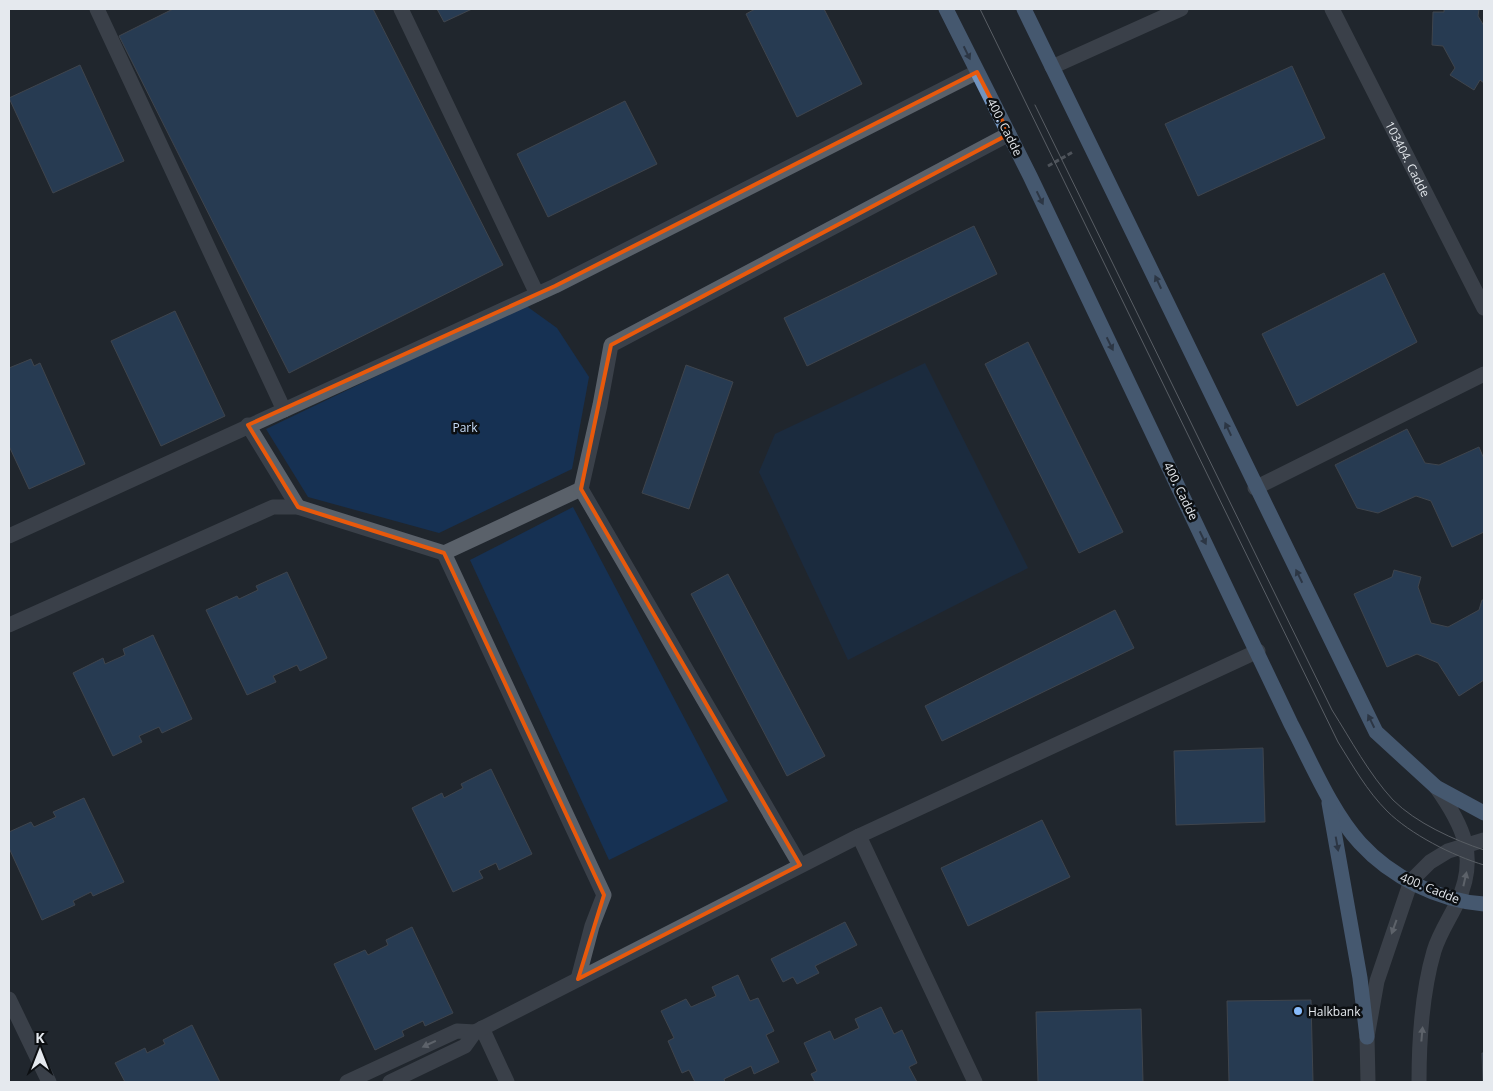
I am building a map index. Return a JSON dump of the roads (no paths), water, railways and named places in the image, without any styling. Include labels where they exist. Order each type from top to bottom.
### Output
[{"type":"main road","name":"400. Cadde","points":[[946,9],[1030,176],[1328,796],[1360,843],[1394,873],[1458,900],[1484,904]]},
{"type":"main road","points":[[1024,9],[1090,142],[1255,488],[1376,732],[1436,788],[1484,813]]},
{"type":"main road","points":[[1328,796],[1360,978],[1367,1038]]},
{"type":"street","points":[[97,9],[284,410]]},
{"type":"street","points":[[401,9],[537,294]]},
{"type":"street","points":[[1052,67],[1181,9]]},
{"type":"street","name":"103404. Cadde","points":[[1332,9],[1484,308]]},
{"type":"street","points":[[9,536],[537,294],[977,72]]},
{"type":"street","points":[[800,865],[581,489],[600,405],[610,345],[1009,134]]},
{"type":"street","points":[[1255,488],[1484,374]]},
{"type":"street","points":[[248,425],[298,507]]},
{"type":"street","points":[[9,625],[273,507],[298,507],[444,552],[581,489]]},
{"type":"street","points":[[444,552],[604,895],[592,926],[578,979]]},
{"type":"street","points":[[390,1082],[465,1046],[478,1030],[800,865],[1258,651]]},
{"type":"street","points":[[1419,1082],[1426,978],[1435,947],[1458,900],[1465,880],[1468,860],[1467,844],[1451,808],[1436,788]]},
{"type":"street","points":[[859,836],[975,1082]]},
{"type":"street","points":[[1368,1082],[1367,1038],[1377,980],[1411,881],[1430,862],[1467,844],[1484,840]]},
{"type":"street","points":[[9,999],[49,1082]]},
{"type":"street","points":[[348,1082],[457,1031],[478,1030]]},
{"type":"street","points":[[478,1030],[507,1082]]},
{"type":"tram line","points":[[980,9],[1338,742],[1373,795],[1396,820],[1433,843],[1459,856],[1484,865]]},
{"type":"tram line","points":[[1035,105],[1332,710],[1368,768],[1393,800],[1413,816],[1436,830],[1484,850]]},
{"type":"place","name":"Halkbank","points":[[1298,1011]]},
{"type":"park label","name":"Park","points":[[465,427]]}]
